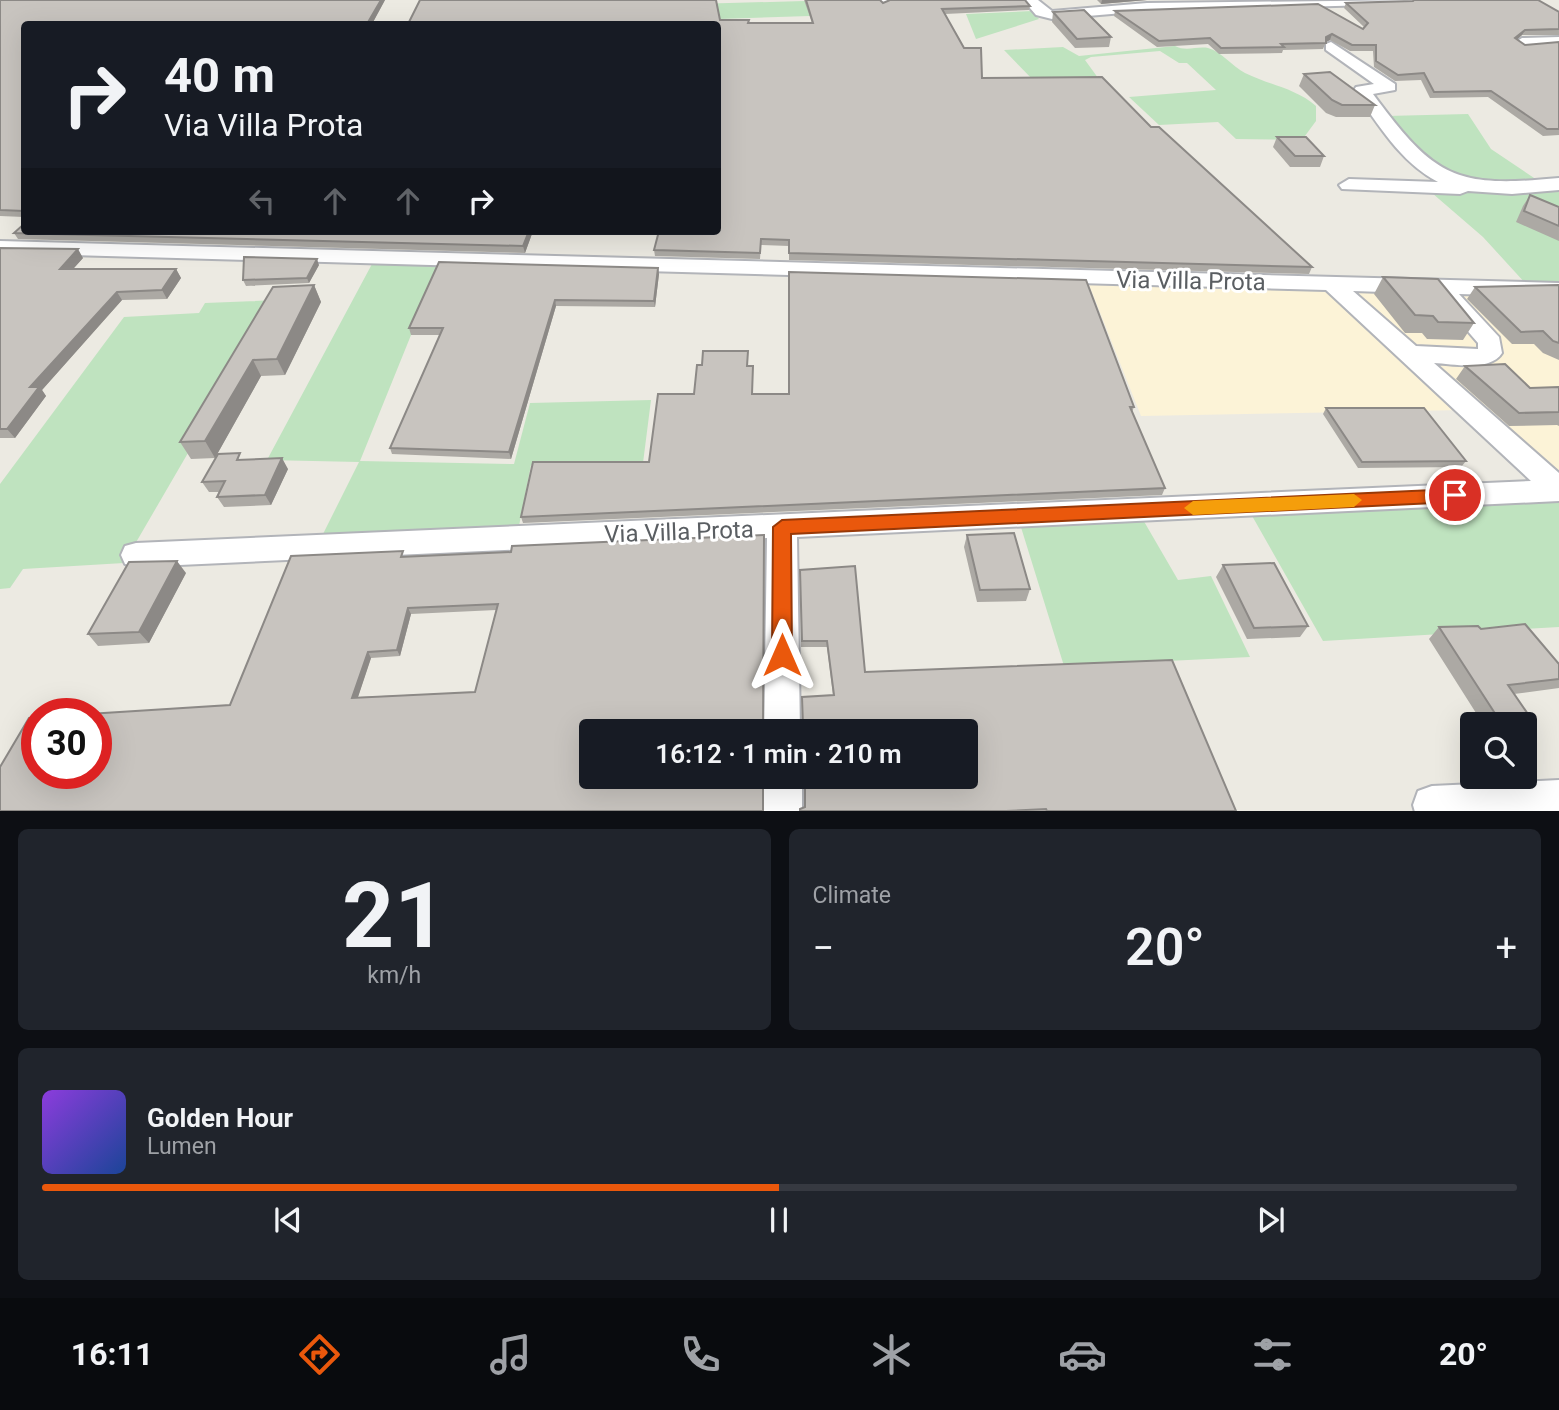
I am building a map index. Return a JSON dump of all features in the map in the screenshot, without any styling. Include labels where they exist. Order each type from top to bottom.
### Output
[{"type":"street","points":[[1030,0],[1041,12],[1052,15],[1103,9],[1250,2],[1410,0]]},
{"type":"street","points":[[1522,43],[1559,41]]},
{"type":"street","points":[[1331,47],[1389,86],[1362,90],[1412,155],[1435,173],[1465,187],[1482,189],[1559,184]]},
{"type":"street","name":"Via Villa Prota","points":[[0,247],[1559,290]]},
{"type":"street","name":"Via Villa Prota","points":[[1332,284],[1558,489]]},
{"type":"street","points":[[1410,355],[1481,357],[1490,353],[1490,342],[1439,287]]},
{"type":"street","name":"Via Villa Prota","points":[[136,555],[1558,489]]},
{"type":"street","points":[[782,527],[782,719]]},
{"type":"street","points":[[783,789],[783,811]]},
{"type":"street","points":[[1432,805],[1559,799]]},
{"type":"lane","points":[[1349,185],[1465,187]]},
{"type":"shaded area","points":[[1088,282],[1330,289],[1464,410],[1141,416]]},
{"type":"shaded area","points":[[1344,289],[1461,297],[1461,292],[1521,294],[1559,328],[1559,480]]},
{"type":"green space","points":[[839,0],[841,15],[658,21],[658,5]]},
{"type":"green space","points":[[1032,11],[1039,19],[976,39],[966,14]]},
{"type":"green space","points":[[1175,46],[1183,49],[1208,48],[1245,73],[1299,95],[1316,106],[1316,121],[1302,140],[1236,139],[1218,122],[1159,125],[1129,97],[1216,90],[1187,63],[1179,63],[1160,51],[1091,57],[1085,60],[1101,82],[1035,82],[1004,50],[1063,47],[1079,56]]},
{"type":"green space","points":[[1468,114],[1491,149],[1540,182],[1473,185],[1417,156],[1386,116]]},
{"type":"green space","points":[[1559,186],[1559,286],[1527,285],[1483,237],[1432,193],[1522,191]]},
{"type":"green space","points":[[372,264],[439,266],[360,461],[514,464],[530,403],[651,400],[643,463],[531,465],[518,531],[320,540],[359,462],[267,460]]},
{"type":"green space","points":[[277,300],[124,563],[23,569],[10,588],[0,589],[0,484],[124,317],[199,313],[205,303]]},
{"type":"green space","points":[[1554,496],[1559,501],[1559,627],[1323,641],[1251,514]]},
{"type":"green space","points":[[1142,518],[1178,580],[1211,576],[1250,657],[1064,666],[1020,524]]},
{"type":"building","points":[[0,0],[381,0],[369,21],[21,21],[21,211],[0,210]]},
{"type":"building","points":[[420,0],[716,0],[720,20],[813,23],[806,0],[880,0],[883,3],[890,0],[1025,0],[1030,6],[942,9],[964,48],[981,48],[982,78],[1102,77],[1151,127],[1159,127],[1312,267],[789,253],[789,240],[761,239],[760,253],[654,250],[658,235],[721,235],[721,21],[410,21]]},
{"type":"building","points":[[1538,0],[1559,12],[1559,29],[1525,30],[1515,38],[1525,45],[1559,42],[1559,129],[1547,129],[1491,91],[1434,92],[1424,73],[1398,75],[1376,61],[1376,45],[1352,45],[1332,34],[1326,37],[1326,43],[1281,44],[1284,47],[1221,48],[1210,38],[1159,41],[1115,11],[1318,4],[1363,29],[1368,23],[1346,3]]},
{"type":"building","points":[[1084,10],[1111,37],[1077,39],[1053,12]]},
{"type":"building","points":[[1330,72],[1375,105],[1342,105],[1332,100],[1304,74]]},
{"type":"building","points":[[1277,137],[1306,137],[1324,156],[1295,156]]},
{"type":"building","points":[[1530,195],[1559,207],[1559,226],[1524,211]]},
{"type":"building","points":[[92,235],[527,235],[523,246]]},
{"type":"building","points":[[0,248],[78,249],[60,269],[176,269],[162,290],[117,292],[30,387],[39,387],[7,429],[0,429]]},
{"type":"building","points":[[244,257],[317,259],[307,278],[243,280]]},
{"type":"building","points":[[439,262],[658,268],[654,301],[555,300],[509,452],[390,448],[443,328],[409,328]]},
{"type":"building","points":[[789,272],[1086,280],[1134,407],[1130,407],[1165,488],[521,517],[533,462],[649,462],[658,394],[694,394],[697,365],[702,365],[703,351],[748,351],[747,366],[753,366],[752,394],[789,394]]},
{"type":"building","points":[[1383,277],[1438,279],[1474,323],[1438,322],[1433,316],[1415,315]]},
{"type":"building","points":[[314,285],[277,359],[253,360],[205,441],[180,442],[273,287]]},
{"type":"building","points":[[1559,285],[1559,343],[1543,331],[1521,332],[1475,287]]},
{"type":"building","points":[[1505,364],[1530,388],[1559,387],[1559,412],[1519,413],[1465,366]]},
{"type":"building","points":[[1326,408],[1424,408],[1466,461],[1362,462]]},
{"type":"building","points":[[240,453],[237,460],[282,458],[265,495],[217,497],[225,481],[202,482],[218,454]]},
{"type":"building","points":[[1014,533],[1030,589],[980,590],[967,535]]},
{"type":"building","points":[[764,535],[763,719],[579,719],[579,789],[763,789],[763,811],[0,811],[0,767],[21,732],[21,789],[112,789],[112,712],[230,705],[291,556],[403,551],[401,557],[511,552],[512,546]],"holes":[[[498,604],[475,692],[352,698],[368,652],[397,650],[408,608]]]},
{"type":"building","points":[[177,561],[139,632],[88,634],[129,562]]},
{"type":"building","points":[[1274,563],[1308,626],[1254,628],[1223,565]]},
{"type":"building","points":[[855,566],[865,672],[1172,660],[1236,811],[800,811],[805,807],[805,789],[978,789],[978,719],[803,719],[802,697],[834,695],[827,641],[802,641],[800,570]]},
{"type":"building","points":[[1525,624],[1559,664],[1559,679],[1508,685],[1527,712],[1494,712],[1439,627],[1478,626],[1481,629]]},
{"type":"slow traffic","points":[[1193,508],[1354,500]]},
{"type":"route","points":[[782,655],[782,527],[1455,495]]}]
